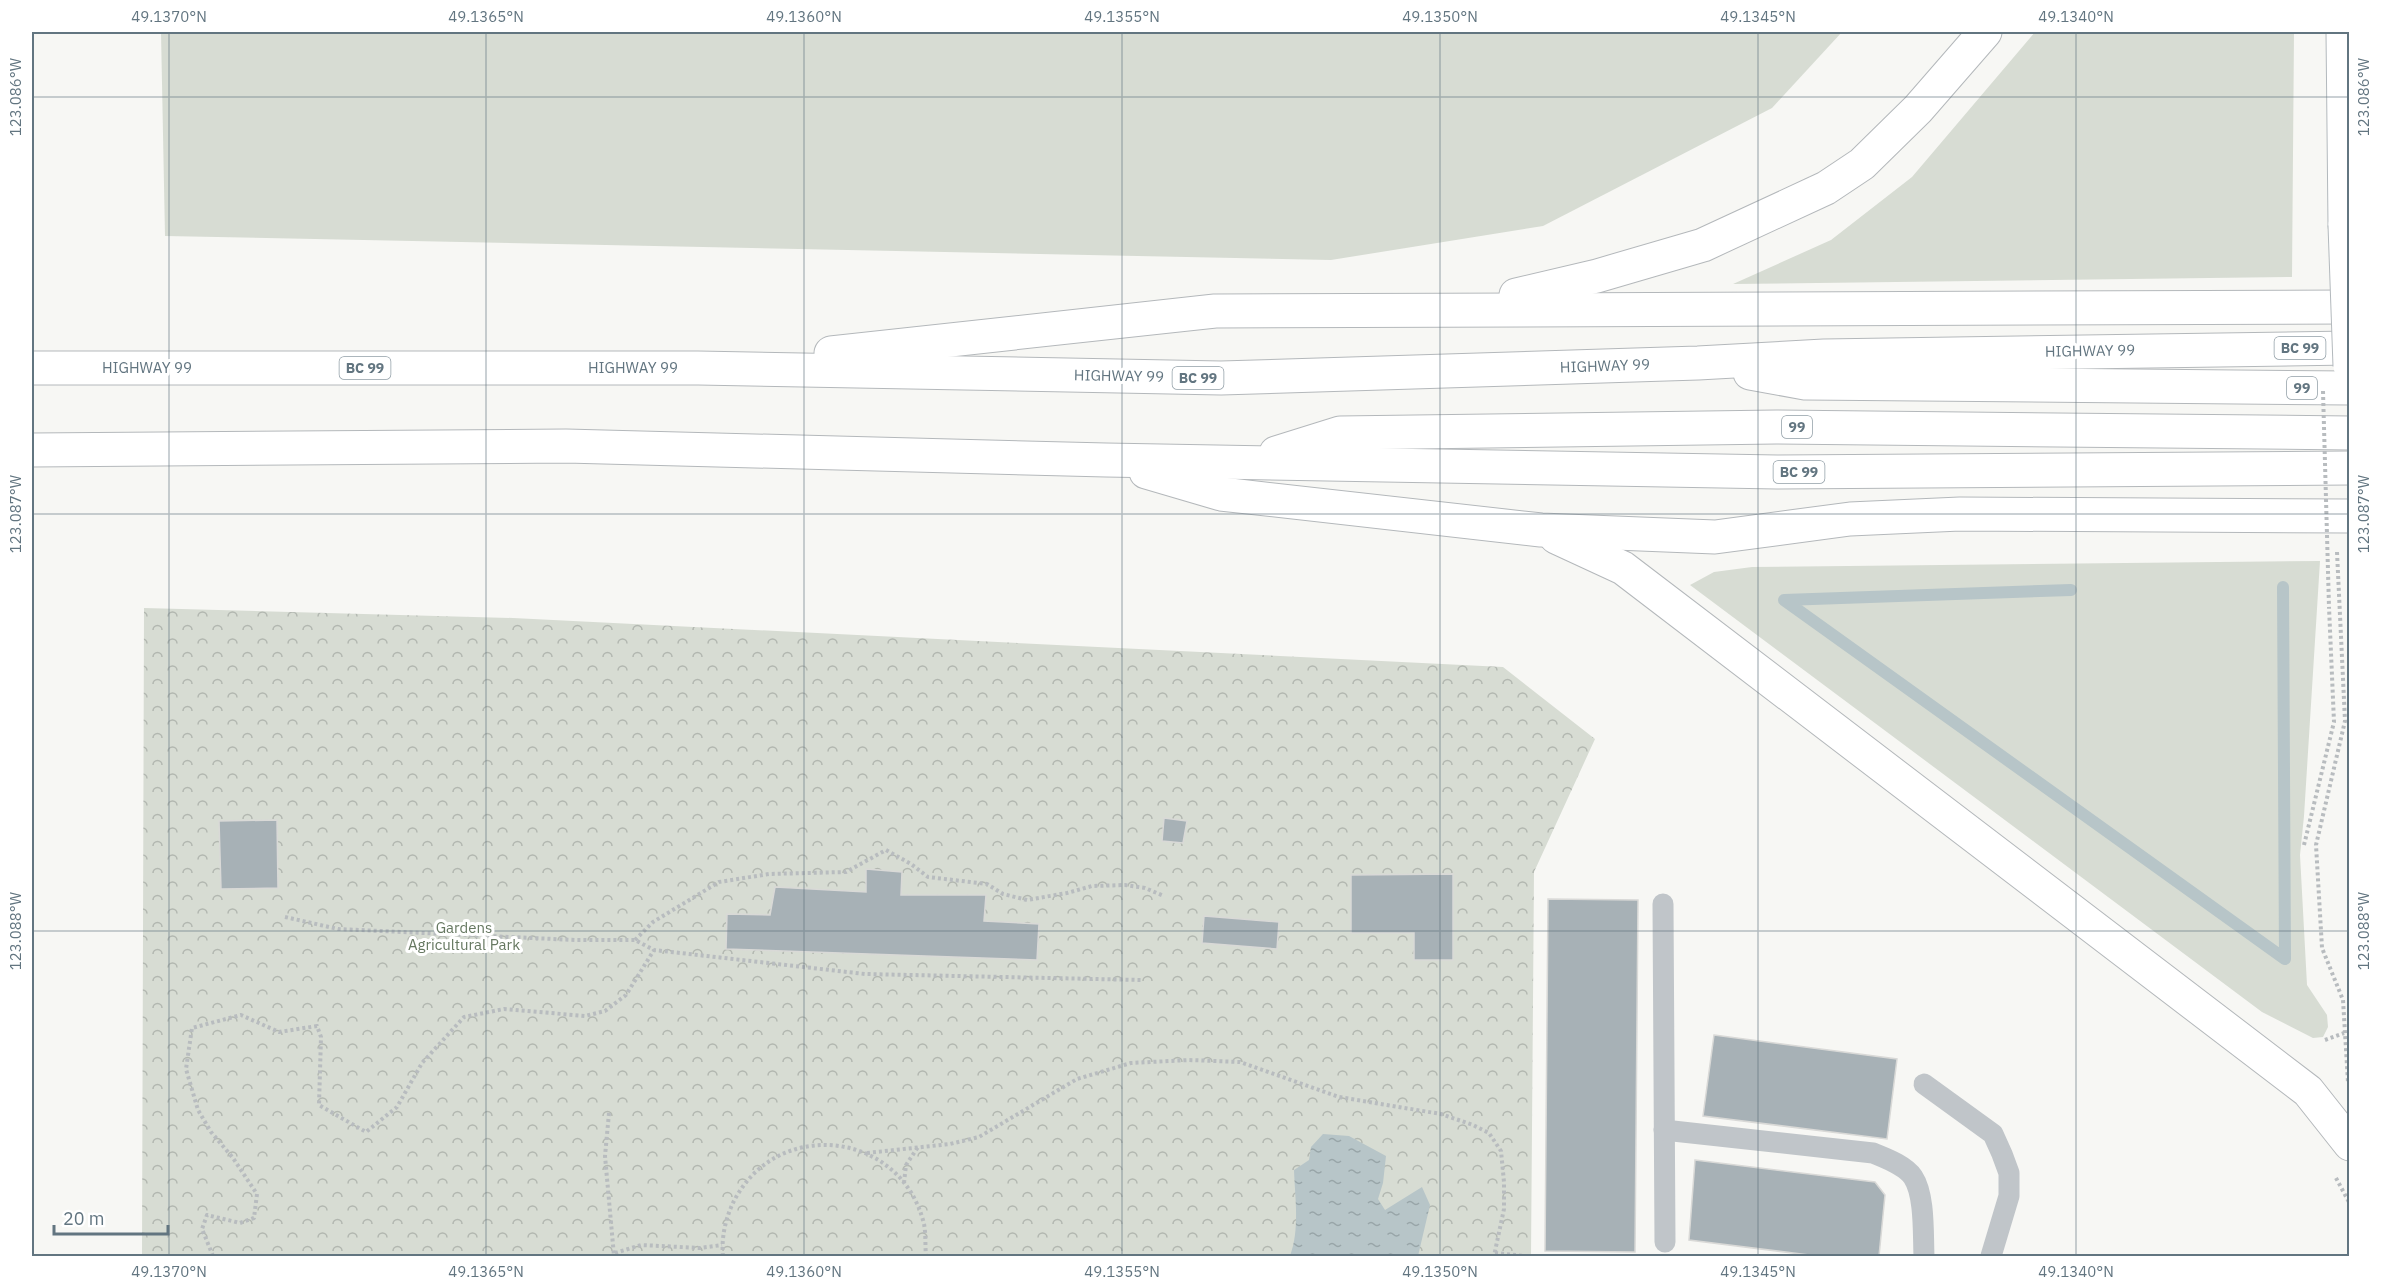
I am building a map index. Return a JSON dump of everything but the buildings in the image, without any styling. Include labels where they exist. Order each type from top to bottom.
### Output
[{"type":"main road","points":[[1462,308],[1597,276],[1703,244],[1826,188],[1862,164],[1918,109],[1985,32]]},
{"type":"main road","points":[[2341,378],[2345,225],[2343,32]]},
{"type":"main road","points":[[698,368],[1215,311],[1462,308],[2349,307]]},
{"type":"main road","name":"HIGHWAY 99","points":[[32,368],[698,368],[1221,378],[1698,363],[1836,356],[2349,348]]},
{"type":"main road","name":"99","points":[[1698,363],[1804,383],[2341,378]]},
{"type":"main road","name":"99","points":[[1249,462],[1340,433],[1776,427],[2349,433]]},
{"type":"main road","name":"BC 99","points":[[32,450],[566,446],[1106,460],[1777,472],[2349,468]]},
{"type":"main road","points":[[1106,460],[1221,494],[1541,530],[1715,537],[1850,519],[1960,514],[2349,516]]},
{"type":"main road","points":[[1541,530],[1623,568],[2307,1091],[2349,1144]]},
{"type":"main road","points":[[2307,1091],[2349,1096]]},
{"type":"lane","points":[[1663,904],[1665,1242]]},
{"type":"lane","points":[[1924,1084],[1993,1134],[2002,1154],[2009,1173],[2009,1196],[1991,1257]]},
{"type":"lane","points":[[1664,1130],[1873,1153],[1894,1162],[1913,1176],[1920,1195],[1924,1257]]},
{"type":"path","points":[[2304,845],[2334,722],[2329,607],[2341,378]]},
{"type":"path","points":[[2338,607],[2345,721],[2316,845],[2322,948],[2343,1000],[2349,1096]]},
{"type":"path","points":[[635,940],[653,922],[719,882],[769,874],[846,872],[886,850],[928,877],[987,884],[1004,894],[1027,900],[1103,885],[1145,888],[1164,896]]},
{"type":"path","points":[[285,918],[338,929],[575,940],[635,940],[654,950],[865,974],[1141,980]]},
{"type":"path","points":[[213,1257],[202,1229],[207,1215],[240,1223],[254,1218],[257,1194],[233,1158],[211,1132],[198,1110],[186,1069],[192,1028],[241,1015],[279,1032],[317,1026],[321,1037],[319,1105],[366,1132],[398,1107],[422,1063],[464,1017],[504,1009],[585,1016],[605,1011],[626,995],[654,950]]},
{"type":"path","points":[[2325,1040],[2344,1033]]},
{"type":"path","points":[[867,1153],[950,1144],[979,1137],[1077,1079],[1131,1063],[1189,1060],[1240,1062],[1339,1097],[1441,1114],[1489,1133],[1501,1151],[1504,1182],[1504,1209],[1495,1255],[1525,1257]]},
{"type":"path","points":[[609,1113],[605,1156],[615,1255],[641,1245],[700,1248],[722,1245]]},
{"type":"path","points":[[723,1257],[722,1245],[728,1212],[744,1182],[770,1160],[801,1147],[834,1144],[867,1153],[893,1171],[904,1183],[912,1195],[924,1225],[926,1257]]},
{"type":"path","points":[[904,1183],[906,1165],[918,1147]]},
{"type":"path","points":[[2336,1177],[2349,1203]]},
{"type":"green space","points":[[161,32],[1842,32],[1772,108],[1543,226],[1331,260],[165,236]]},
{"type":"green space","points":[[2035,32],[2294,32],[2292,277],[1733,284],[1831,240],[1912,177]]},
{"type":"green space","points":[[2320,561],[2300,855],[2307,985],[2327,1015],[2328,1027],[2323,1037],[2313,1038],[2262,1012],[1690,585],[1714,572],[1752,567]]},
{"type":"green space","name":"Gardens Agricultural Park","points":[[144,608],[513,618],[1503,667],[1595,739],[1534,872],[1531,1256],[142,1256]]},
{"type":"water","points":[[1323,1134],[1349,1136],[1386,1156],[1383,1183],[1378,1199],[1385,1210],[1422,1187],[1430,1205],[1418,1256],[1290,1256],[1296,1225],[1294,1170],[1309,1160],[1311,1147]]},
{"type":"waterway","points":[[2071,590],[1784,600],[2285,959],[2283,587]]}]
